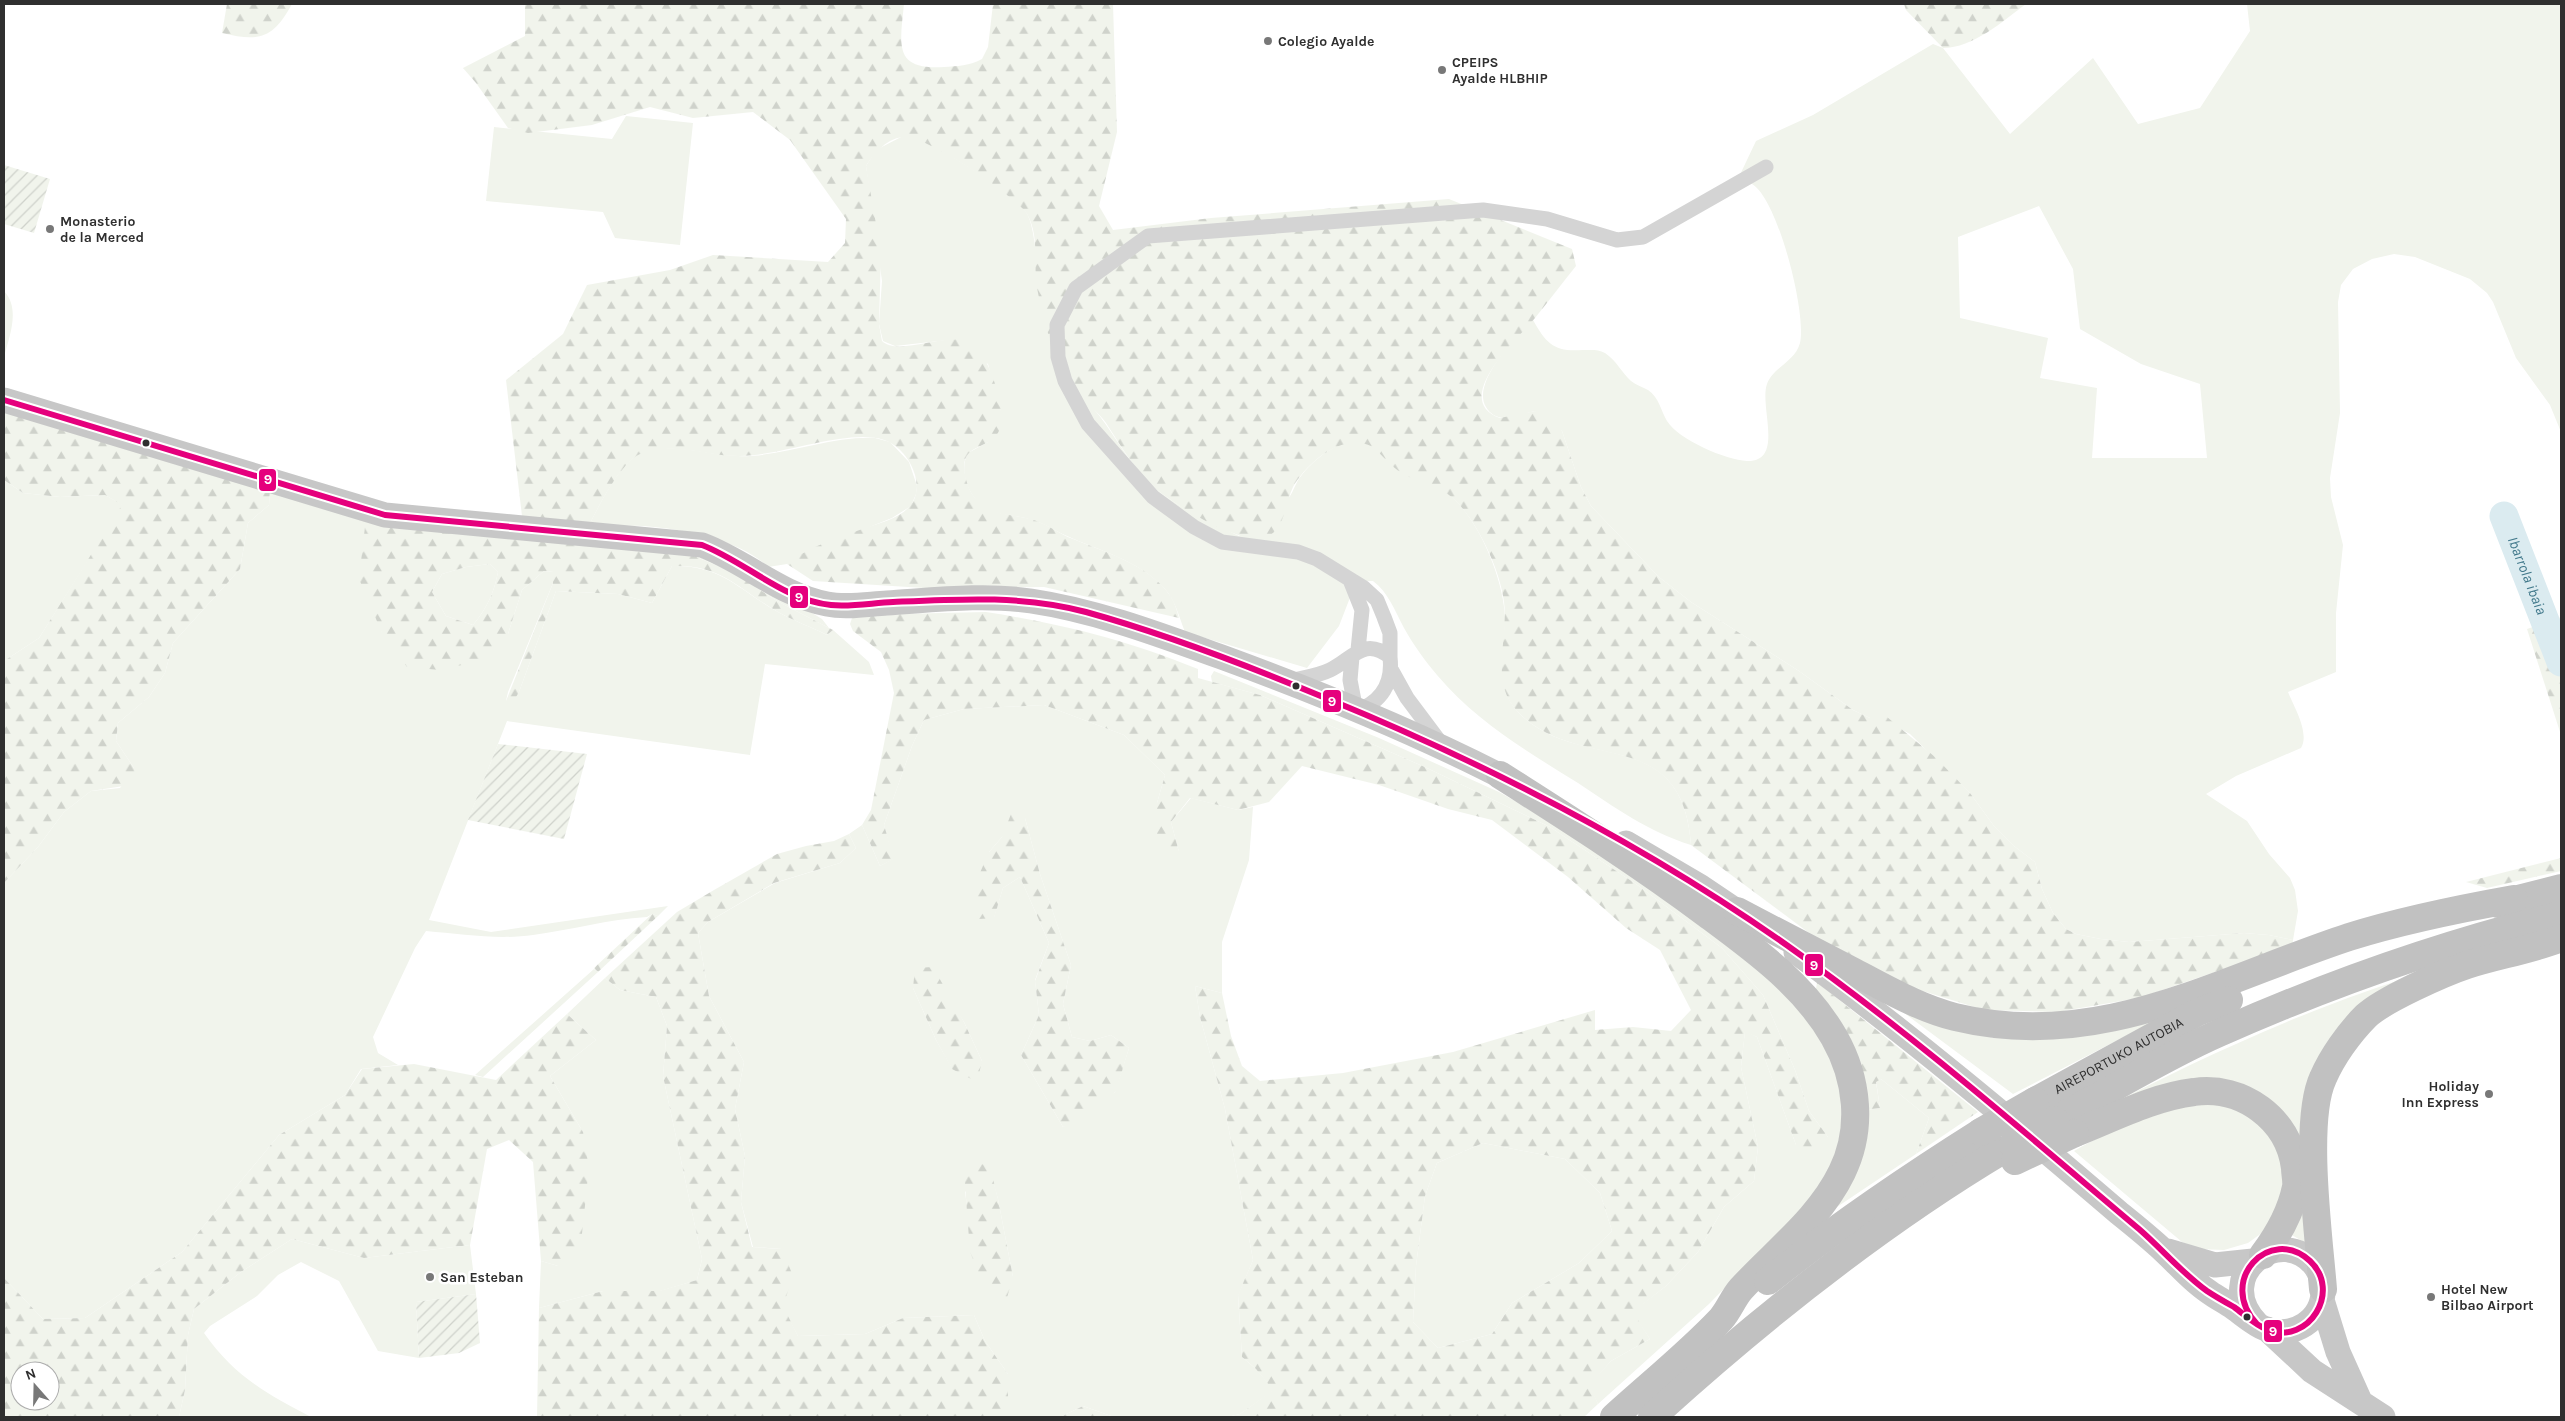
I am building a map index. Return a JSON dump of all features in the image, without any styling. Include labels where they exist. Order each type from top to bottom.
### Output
[{"type":"highway","points":[[1500,775],[1670,887],[1744,942],[1783,974],[1817,1012],[1835,1038],[1850,1074],[1856,1112],[1852,1144],[1842,1173],[1824,1201],[1739,1291],[1722,1318],[1614,1417]]},
{"type":"highway","name":"AIREPORTUKO AUTOBIA","points":[[1722,1318],[1843,1225],[1931,1163],[2035,1101],[2198,1012],[2403,934],[2514,899],[2561,888]]},
{"type":"highway","points":[[1737,911],[1910,1001],[1954,1017],[1991,1024],[2031,1027],[2069,1026],[2113,1020],[2207,990],[2349,938],[2432,914],[2514,899]]},
{"type":"highway","name":"AIREPORTUKO AUTOBIA","points":[[1652,1417],[1790,1298],[1853,1249],[1960,1176],[2009,1156],[2065,1127],[2217,1034],[2297,1001],[2489,933],[2561,915]]},
{"type":"highway","points":[[2323,1294],[2313,1146],[2315,1108],[2322,1079],[2344,1043],[2366,1016],[2405,992],[2466,966],[2561,938]]},
{"type":"highway","points":[[2065,1127],[2194,1091],[2224,1092],[2248,1100],[2268,1114],[2282,1131],[2292,1153],[2296,1185],[2278,1236],[2258,1258]]},
{"type":"main road","points":[[4,400],[384,515],[702,545],[726,554],[802,599],[830,605],[983,599],[1029,601],[1083,611],[1285,681],[1500,775],[1596,826],[1737,911],[1882,1014],[1969,1085],[2162,1250],[2208,1292],[2262,1327],[2290,1332],[2302,1328],[2311,1321],[2323,1294]]},
{"type":"main road","points":[[2162,1250],[2194,1261],[2215,1265],[2258,1258],[2286,1250],[2297,1252],[2316,1267],[2338,1352],[2360,1401]]},
{"type":"main road","points":[[2258,1258],[2246,1271],[2241,1293],[2243,1305],[2262,1327],[2312,1371],[2383,1417]]},
{"type":"street","points":[[1350,579],[1362,610],[1350,680],[1356,711],[1370,706],[1381,696],[1391,664],[1390,633],[1376,600],[1350,579],[1317,558],[1298,552],[1222,542],[1194,527],[1152,497],[1088,424],[1065,381],[1058,356],[1056,325],[1076,288],[1148,236],[1483,210],[1547,219],[1617,240],[1643,237],[1766,167]]},
{"type":"street","points":[[1285,681],[1329,671],[1369,647],[1382,650],[1423,722],[1436,738],[1455,754]]},
{"type":"green space","points":[[227,4],[292,4],[278,25],[271,31],[264,35],[246,37],[222,33]]},
{"type":"green space","points":[[525,4],[904,4],[901,32],[903,52],[908,59],[916,64],[927,67],[944,67],[959,66],[982,59],[988,47],[993,4],[1113,4],[1117,132],[1099,206],[1113,230],[1211,218],[1449,199],[1572,249],[1576,266],[1492,368],[1484,383],[1482,397],[1486,409],[1500,418],[1535,411],[1549,414],[1562,431],[1581,487],[1591,506],[1659,577],[1691,602],[1799,671],[1853,710],[1870,718],[1887,717],[1935,757],[1970,793],[1994,826],[2014,846],[2035,862],[2042,889],[2053,913],[2066,929],[2076,934],[2129,942],[2244,933],[2269,935],[2293,940],[2291,953],[2224,969],[2139,998],[2057,1012],[1984,1010],[1913,988],[1836,953],[1691,845],[1683,806],[1669,781],[1648,765],[1624,756],[1569,742],[1542,730],[1517,711],[1509,699],[1502,673],[1505,616],[1499,578],[1477,529],[1456,501],[1441,490],[1402,473],[1371,446],[1360,443],[1348,444],[1326,453],[1307,469],[1290,493],[1279,526],[1269,536],[1259,539],[1229,532],[1211,524],[1165,496],[1148,482],[1103,419],[1076,392],[1068,381],[1056,356],[1037,288],[1035,241],[1027,214],[1020,205],[970,168],[916,139],[905,137],[887,143],[877,151],[866,166],[881,253],[879,324],[882,341],[890,345],[901,346],[952,340],[964,341],[974,345],[980,351],[991,372],[999,397],[1002,421],[1000,429],[995,436],[970,452],[966,458],[964,467],[966,479],[973,496],[986,508],[1036,521],[1138,567],[1162,586],[1172,599],[1179,618],[1044,587],[924,588],[813,581],[787,564],[798,556],[836,538],[894,518],[905,511],[914,500],[917,488],[916,479],[907,459],[895,445],[884,440],[869,437],[833,440],[755,455],[738,456],[676,449],[652,450],[632,459],[617,476],[588,527],[522,516],[506,380],[563,334],[587,285],[670,270],[713,255],[828,262],[845,243],[846,219],[790,140],[753,112],[693,118],[650,107],[592,125],[528,133],[508,128],[463,68],[525,36]]},
{"type":"green space","points":[[1904,4],[2026,4],[1976,39],[1954,47],[1943,48],[1906,10]]},
{"type":"green space","points":[[2247,4],[2561,4],[2561,432],[2550,405],[2516,358],[2493,302],[2487,293],[2470,279],[2415,257],[2394,254],[2372,259],[2353,269],[2341,285],[2338,302],[2340,413],[2330,478],[2331,497],[2343,545],[2336,613],[2336,672],[2288,692],[2304,735],[2301,748],[2236,776],[2206,794],[2247,821],[2269,854],[2290,878],[2295,890],[2298,911],[2293,940],[2269,935],[2244,933],[2129,942],[2101,939],[2076,934],[2066,929],[2053,913],[2042,889],[2035,862],[2014,846],[1994,826],[1970,793],[1910,734],[1880,718],[1870,718],[1853,710],[1799,671],[1691,602],[1659,577],[1591,506],[1581,487],[1562,431],[1535,411],[1505,418],[1494,415],[1486,407],[1483,397],[1485,386],[1497,360],[1533,320],[1543,336],[1559,348],[1565,350],[1597,350],[1609,356],[1631,381],[1652,393],[1667,421],[1673,428],[1692,442],[1738,460],[1758,459],[1765,452],[1768,443],[1765,394],[1767,384],[1774,373],[1794,355],[1800,343],[1801,328],[1795,284],[1780,233],[1771,211],[1762,194],[1752,184],[1737,181],[1756,141],[1813,115],[1933,44],[1943,48],[2010,134],[2093,58],[2138,124],[2200,108],[2250,31]],"holes":[[[2039,206],[2073,269],[2080,329],[2141,364],[2200,384],[2207,458],[2092,458],[2097,388],[2040,378],[2048,338],[1960,318],[1958,237]]]},
{"type":"green space","points":[[626,116],[693,123],[680,245],[615,238],[603,212],[486,201],[494,127],[612,139]]},
{"type":"green space","points":[[903,136],[918,138],[943,151],[1007,194],[1026,212],[1031,224],[1035,245],[1092,407],[1142,475],[1175,503],[1239,536],[1285,501],[1290,496],[1301,476],[1321,456],[1338,446],[1356,442],[1372,446],[1407,475],[1442,489],[1454,499],[1477,529],[1494,565],[1500,584],[1505,618],[1503,679],[1510,702],[1518,712],[1542,731],[1569,742],[1624,756],[1648,765],[1669,781],[1683,806],[1691,845],[1676,840],[1632,818],[1521,747],[1486,722],[1453,692],[1433,670],[1411,640],[1387,596],[1373,581],[1365,581],[1351,595],[1339,626],[1307,668],[1185,632],[1168,592],[1143,570],[1041,523],[987,509],[975,499],[967,484],[964,468],[965,460],[968,453],[988,442],[1001,412],[988,364],[948,340],[895,346],[883,341],[879,324],[882,281],[866,166],[876,150]]},
{"type":"green space","points":[[4,165],[50,179],[34,233],[4,224]]},
{"type":"green space","points":[[4,291],[12,306],[13,315],[11,332],[4,357]]},
{"type":"green space","points":[[4,409],[270,489],[269,505],[248,523],[240,569],[173,643],[165,673],[149,697],[118,723],[116,741],[134,768],[137,784],[91,791],[64,812],[38,847],[4,883],[4,661],[39,638],[122,505],[105,495],[60,497],[23,493],[4,480]]},
{"type":"green space","points":[[875,438],[890,442],[909,462],[917,486],[911,506],[892,518],[809,551],[787,564],[768,567],[757,558],[730,544],[683,531],[637,526],[588,527],[609,488],[622,469],[637,455],[647,451],[672,448],[724,455],[753,456],[840,440]]},
{"type":"green space","points":[[4,480],[23,493],[60,497],[105,495],[123,505],[39,638],[4,661]]},
{"type":"green space","points":[[270,489],[366,518],[382,633],[508,634],[522,590],[544,571],[553,572],[553,583],[506,701],[519,692],[556,591],[618,594],[652,603],[672,566],[689,567],[717,574],[790,618],[827,635],[833,630],[869,662],[874,675],[765,664],[750,755],[507,721],[429,920],[491,932],[668,906],[658,916],[652,914],[647,917],[520,936],[480,936],[426,931],[415,948],[373,1037],[378,1053],[398,1065],[361,1069],[345,1095],[279,1135],[182,1252],[85,1318],[43,1319],[4,1278],[4,883],[38,847],[64,812],[91,791],[120,788],[134,768],[116,741],[118,723],[149,697],[165,673],[173,643],[240,569],[248,523],[269,505]]},
{"type":"green space","points":[[366,518],[674,548],[731,571],[777,601],[833,630],[827,635],[778,612],[730,580],[705,569],[690,566],[672,566],[652,603],[618,594],[556,591],[519,692],[513,702],[506,701],[553,583],[553,572],[544,571],[522,590],[508,634],[484,660],[440,670],[407,667],[382,633],[359,579]],"holes":[[[490,564],[498,572],[489,600],[473,625],[446,616],[432,592],[442,574],[466,567]]]},
{"type":"green space","points":[[674,548],[706,555],[809,611],[822,619],[829,628],[777,601],[731,571]]},
{"type":"green space","points":[[490,564],[498,572],[494,587],[486,606],[473,625],[446,616],[432,592],[442,574],[466,567]]},
{"type":"green space","points":[[986,612],[1041,622],[1120,641],[1198,669],[1198,678],[1260,695],[1427,768],[1550,827],[1636,884],[1722,948],[1763,995],[1795,1070],[1809,1111],[1828,1137],[1813,1161],[1796,1145],[1757,1037],[1745,1032],[1741,1067],[1758,1147],[1754,1181],[1724,1207],[1698,1252],[1666,1286],[1633,1312],[1650,1339],[1611,1361],[1590,1385],[1598,1404],[1584,1417],[1226,1417],[1240,1414],[1273,1390],[1256,1369],[1242,1357],[1238,1295],[1253,1260],[1225,1109],[1200,1017],[1195,986],[1222,993],[1231,1036],[1242,1066],[1260,1081],[1343,1073],[1453,1052],[1595,1010],[1595,1030],[1633,1027],[1671,1031],[1691,1010],[1660,950],[1626,928],[1568,877],[1492,820],[1448,809],[1379,785],[1302,766],[1269,802],[1238,810],[1190,798],[1171,822],[1179,852],[1170,856],[1156,832],[1157,803],[1165,775],[1124,735],[1044,705],[964,709],[924,720],[912,746],[884,825],[894,859],[880,866],[862,825],[871,810],[894,693],[889,670],[881,652],[853,631],[850,624],[853,615]],"holes":[[[1483,1143],[1565,1159],[1600,1193],[1612,1231],[1579,1263],[1512,1303],[1492,1334],[1438,1348],[1413,1322],[1416,1266],[1425,1196],[1437,1163]]]},
{"type":"green space","points":[[2561,617],[2561,735],[2527,629]]},
{"type":"green space","points":[[1214,671],[1379,738],[1499,792],[1584,840],[1733,948],[1803,1007],[1843,1083],[1843,1119],[1836,1163],[1814,1197],[1709,1304],[1598,1404],[1589,1385],[1611,1361],[1650,1339],[1632,1312],[1666,1286],[1698,1252],[1724,1207],[1754,1181],[1758,1147],[1741,1067],[1745,1031],[1757,1037],[1796,1145],[1828,1137],[1809,1111],[1795,1070],[1763,995],[1722,948],[1636,884],[1550,827],[1427,768],[1260,695],[1212,682],[1211,676]]},
{"type":"green space","points":[[1044,705],[1124,735],[1165,775],[1157,803],[1179,852],[1171,822],[1191,798],[1238,810],[1253,807],[1249,860],[1222,942],[1222,993],[1195,986],[1200,1017],[1225,1109],[1253,1260],[1238,1296],[1242,1357],[1256,1369],[1274,1390],[1240,1414],[1226,1417],[1114,1417],[1083,1406],[1060,1417],[1008,1417],[1008,1374],[985,1341],[974,1315],[903,1318],[865,1334],[798,1336],[782,1306],[782,1249],[753,1247],[741,1202],[745,1156],[735,1109],[744,1062],[709,996],[698,933],[708,922],[775,883],[840,863],[856,848],[849,834],[862,825],[880,866],[893,859],[884,825],[912,746],[924,720],[964,709]],"holes":[[[1025,818],[1040,874],[1071,965],[1063,1004],[1072,1037],[1090,1041],[1111,1035],[1129,1048],[1115,1092],[1063,1127],[1021,1055],[1039,1015],[1035,980],[1049,943],[1020,877],[1003,888],[994,917],[989,852],[1002,837]],[[913,988],[949,999],[964,1022],[982,1061],[952,1068],[936,1040]],[[989,1167],[998,1199],[1013,1277],[969,1220],[965,1192]]]},
{"type":"green space","points":[[498,744],[587,754],[564,839],[468,820]]},
{"type":"green space","points":[[1013,809],[1025,818],[1040,874],[1071,965],[1063,1004],[1072,1037],[1090,1041],[1111,1035],[1129,1048],[1116,1091],[1086,1119],[1063,1127],[1021,1055],[1039,1015],[1035,981],[1049,943],[1020,877],[1003,888],[994,918],[979,919],[976,882],[989,852],[1002,837]]},
{"type":"green space","points":[[849,834],[856,848],[840,863],[774,883],[708,922],[698,933],[709,996],[744,1062],[735,1109],[745,1156],[741,1202],[752,1247],[782,1249],[793,1276],[783,1306],[798,1336],[865,1334],[903,1318],[974,1315],[985,1341],[1008,1374],[1008,1417],[537,1417],[539,1308],[603,1291],[659,1291],[697,1280],[702,1259],[663,1076],[667,1026],[656,997],[620,990],[605,978],[677,912],[714,890],[777,854],[834,841]]},
{"type":"green space","points":[[2561,858],[2561,871],[2487,888],[2466,882]]},
{"type":"green space","points":[[652,914],[658,916],[598,972],[594,968]]},
{"type":"green space","points":[[933,967],[964,1022],[982,1061],[977,1082],[952,1069],[936,1040],[913,988],[915,968]]},
{"type":"green space","points":[[2439,968],[2334,1041],[2311,1246],[2290,1234],[2303,1189],[2250,1089],[2092,1114],[2262,1032],[2349,997]]},
{"type":"green space","points":[[594,969],[598,972],[483,1077],[475,1075]]},
{"type":"green space","points":[[605,978],[620,990],[656,997],[667,1026],[663,1076],[702,1259],[697,1280],[660,1291],[603,1291],[539,1308],[541,1261],[558,1266],[583,1132],[550,1076],[596,1040],[567,1014]]},
{"type":"green space","points":[[1817,982],[1978,1112],[1916,1154],[1929,1118],[1881,1079],[1876,1082],[1880,1108],[1866,1110],[1815,996]]},
{"type":"green space","points":[[1876,992],[1993,1038],[2044,1038],[2184,1006],[2013,1094]]},
{"type":"green space","points":[[567,1014],[596,1040],[550,1076],[583,1132],[589,1168],[580,1252],[558,1266],[541,1261],[533,1162],[509,1140],[487,1149],[470,1245],[364,1258],[292,1239],[241,1272],[194,1309],[188,1335],[185,1390],[179,1417],[4,1417],[4,1278],[43,1319],[85,1318],[182,1252],[279,1135],[345,1095],[362,1069],[414,1064],[496,1080]]},
{"type":"green space","points":[[1881,1079],[1929,1118],[1916,1154],[1837,1207],[1855,1171],[1863,1137],[1866,1110],[1880,1108],[1876,1081]]},
{"type":"green space","points":[[2203,1101],[2234,1106],[2258,1119],[2282,1155],[2285,1182],[2270,1227],[2248,1243],[2224,1250],[2199,1249],[2182,1242],[2074,1151],[2106,1134],[2152,1114]]},
{"type":"green space","points":[[1483,1143],[1565,1159],[1600,1193],[1612,1231],[1579,1263],[1512,1303],[1492,1334],[1438,1348],[1413,1322],[1416,1266],[1425,1196],[1437,1163]]},
{"type":"green space","points":[[971,1160],[990,1167],[998,1199],[1013,1277],[1006,1301],[982,1281],[970,1252],[964,1171]]},
{"type":"green space","points":[[292,1239],[364,1258],[470,1245],[476,1294],[416,1302],[419,1358],[378,1351],[339,1281],[301,1262],[278,1275],[257,1296],[210,1326],[204,1333],[215,1348],[239,1372],[266,1392],[311,1417],[179,1417],[185,1390],[188,1335],[194,1309],[241,1272]]},
{"type":"green space","points":[[476,1294],[480,1343],[459,1353],[419,1358],[416,1302]]},
{"type":"green space","points":[[1083,1406],[1114,1417],[1060,1417]]},
{"type":"waterway","name":"Ibarrola ibaia","points":[[2504,516],[2561,662]]},
{"type":"transit line","name":"9","points":[[4,400],[385,515],[702,545],[797,596],[813,602],[831,605],[942,600],[990,600],[1038,603],[1062,607],[1117,621],[1178,641],[1298,687],[1448,751],[1565,809],[1678,874],[1734,909],[1834,979],[1923,1048],[2139,1229],[2198,1284],[2234,1307],[2250,1320],[2259,1325],[2268,1330],[2283,1333],[2296,1330],[2308,1323],[2322,1300],[2323,1287],[2319,1273],[2310,1261],[2295,1251],[2279,1249],[2265,1253],[2253,1262],[2245,1275],[2242,1291],[2246,1307],[2257,1324]]},
{"type":"place","name":"Colegio Ayalde","points":[[1268,41]]},
{"type":"place","name":"CPEIPS Ayalde HLBHIP","points":[[1442,70]]},
{"type":"place","name":"Monasterio de la Merced","points":[[50,229]]},
{"type":"place","name":"Holiday Inn Express","points":[[2489,1094]]},
{"type":"place","name":"San Esteban","points":[[430,1277]]},
{"type":"place","name":"Hotel New Bilbao Airport","points":[[2431,1297]]}]
